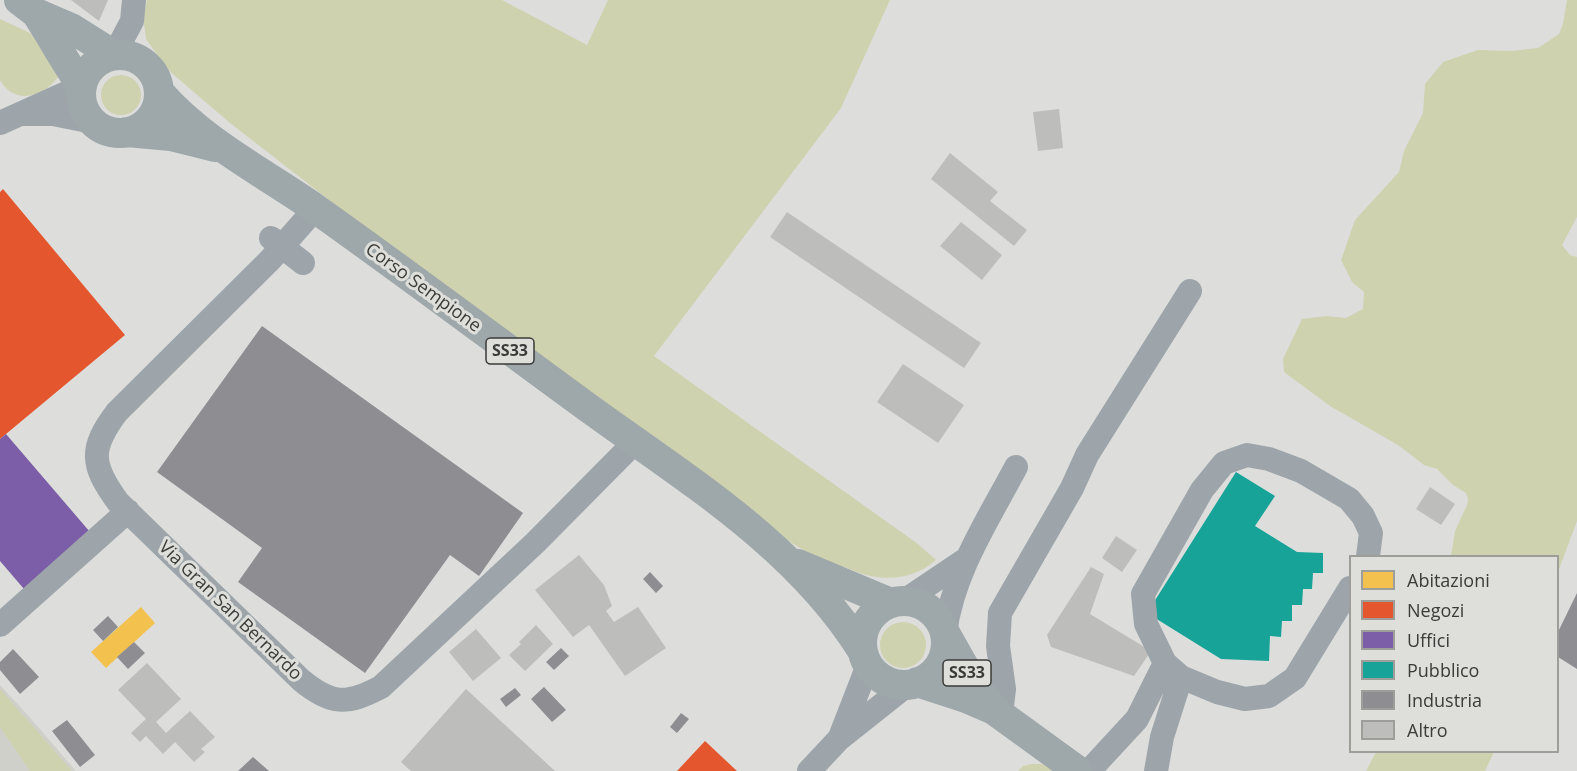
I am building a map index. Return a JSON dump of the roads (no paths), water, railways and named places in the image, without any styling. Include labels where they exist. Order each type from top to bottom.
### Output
[{"type":"main road","points":[[28,7],[71,28],[114,55],[135,57],[153,72],[160,93],[155,113],[148,122],[127,132],[103,129],[93,122],[83,105],[82,86],[86,74],[94,65],[114,55]]},
{"type":"main road","points":[[28,7],[82,86]]},
{"type":"main road","name":"Corso Sempione","points":[[160,93],[177,111],[225,150],[315,209],[716,501],[790,561],[845,623],[866,659]]},
{"type":"main road","name":"Corso Sempione","points":[[127,132],[171,136],[225,150]]},
{"type":"main road","name":"Corso Sempione","points":[[790,561],[897,602]]},
{"type":"main road","points":[[866,659],[861,638],[865,627],[871,616],[880,609],[897,602]]},
{"type":"main road","name":"SS33","points":[[897,602],[918,603],[930,610],[939,621],[975,686],[998,712],[1078,771]]},
{"type":"main road","name":"SS33","points":[[912,684],[928,677],[937,669],[943,658],[945,633]]},
{"type":"main road","name":"SS33","points":[[866,659],[885,680],[894,684],[912,684],[966,698],[998,712]]},
{"type":"street","points":[[114,55],[132,21],[134,0]]},
{"type":"street","points":[[5,120],[82,86]]},
{"type":"street","points":[[5,120],[53,114],[93,122]]},
{"type":"street","name":"Via Gran San Bernardo","points":[[315,209],[276,242],[117,412],[104,428],[95,458],[108,488],[128,511],[319,695],[342,700],[362,697],[381,687],[535,543],[635,442]]},
{"type":"street","points":[[276,242],[303,264]]},
{"type":"street","points":[[998,712],[1004,689],[998,646],[1000,613],[1072,488],[1087,456],[1190,291]]},
{"type":"street","points":[[1349,590],[1295,678],[1269,696],[1245,699],[1217,692],[1173,670],[1146,624],[1143,594],[1202,490],[1224,463],[1247,455],[1269,459],[1301,471],[1349,499],[1363,516],[1371,533],[1368,555]]},
{"type":"street","points":[[945,633],[950,603],[968,558],[1016,467]]},
{"type":"street","points":[[4,614],[128,511]]},
{"type":"street","points":[[897,602],[968,558]]},
{"type":"street","points":[[839,739],[866,659]]},
{"type":"street","points":[[1089,771],[1137,719],[1173,670]]},
{"type":"street","points":[[1156,771],[1173,670]]},
{"type":"street","points":[[809,771],[839,739],[912,684]]}]
